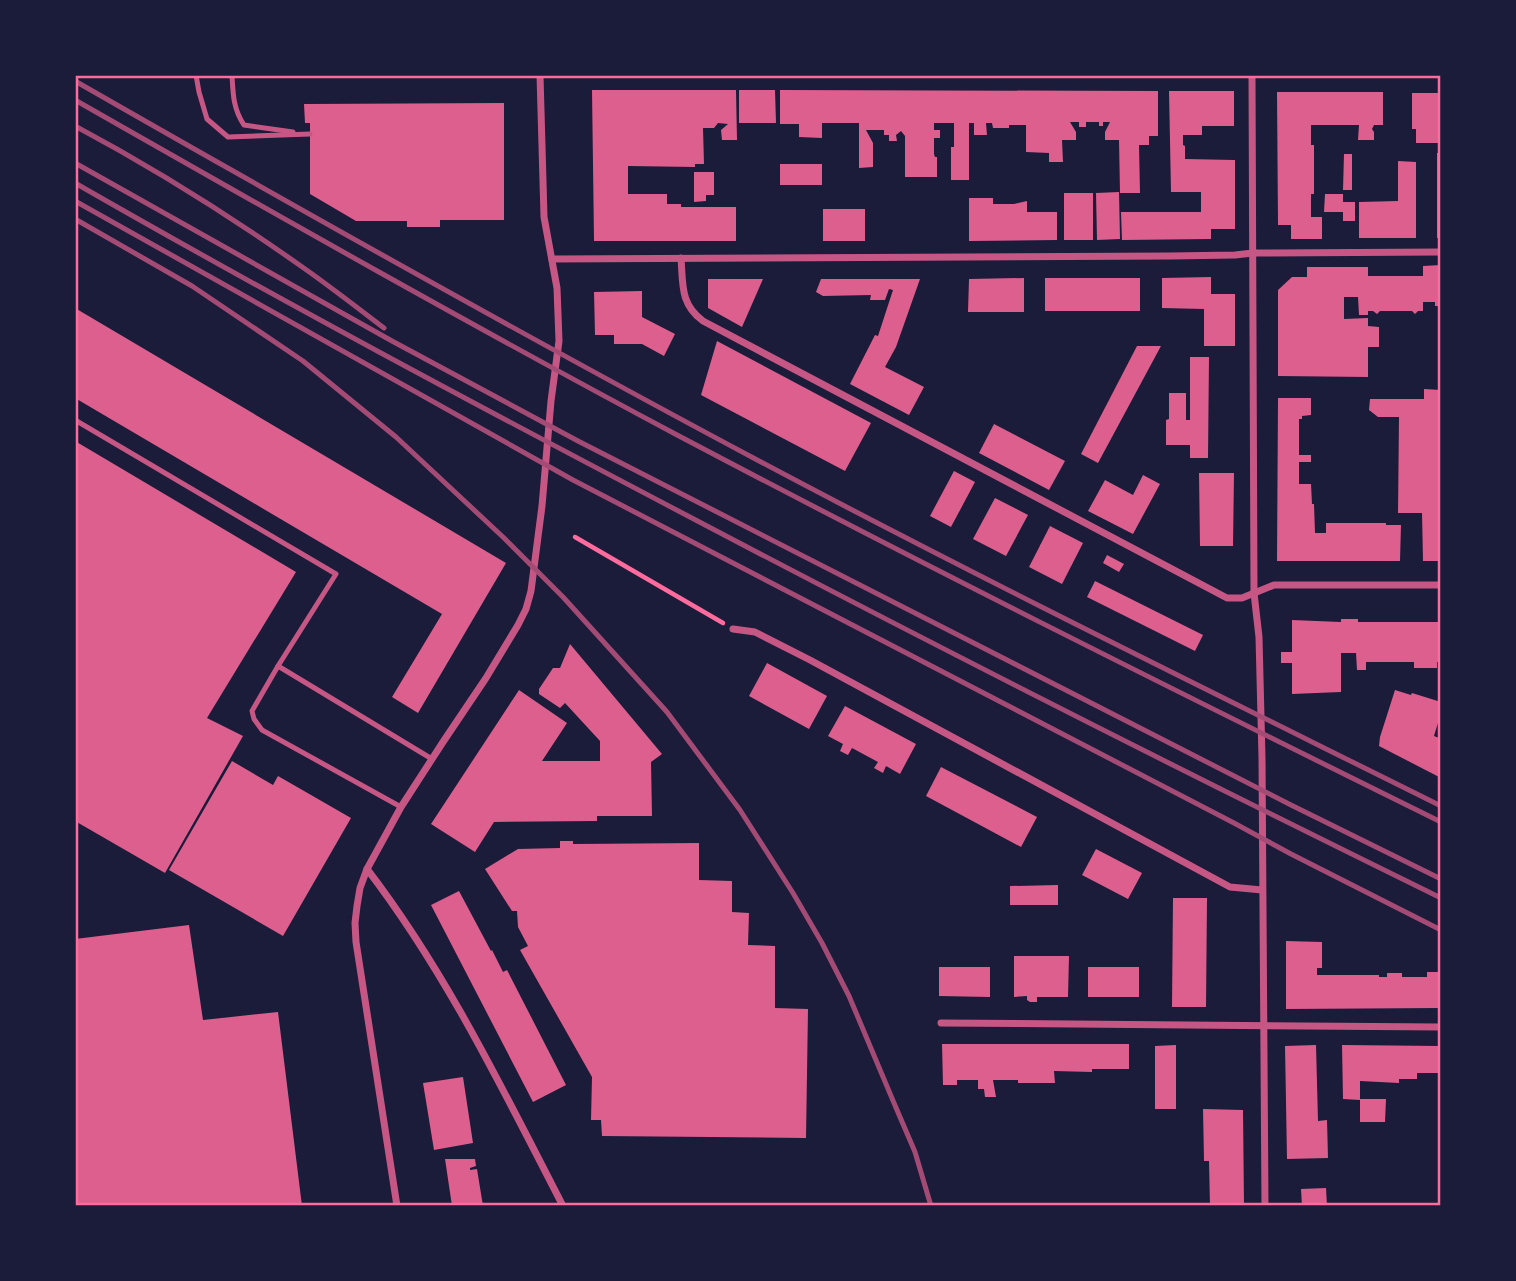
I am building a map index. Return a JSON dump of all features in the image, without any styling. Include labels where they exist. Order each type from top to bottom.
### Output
[{"type":"street","points":[[397,1206],[355,923],[366,869],[401,807],[486,678],[526,609],[531,591],[559,341],[552,259],[544,217],[540,75]]},
{"type":"street","points":[[1252,75],[1254,593],[1259,637],[1262,758],[1265,1206]]},
{"type":"street","points":[[552,259],[1441,252]]},
{"type":"street","points":[[681,258],[684,297],[691,310],[703,321],[1227,598],[1241,598],[1274,585],[1441,586]]},
{"type":"street","points":[[733,629],[755,632],[810,660],[1230,887],[1262,890]]},
{"type":"street","points":[[366,869],[392,902],[446,985],[563,1206]]},
{"type":"street","points":[[941,1023],[1441,1027]]},
{"type":"lane","points":[[196,75],[207,119],[228,137],[310,134],[244,125],[234,102],[232,75]]},
{"type":"lane","points":[[75,420],[336,574],[252,711],[254,719],[262,730],[401,807]]},
{"type":"lane","points":[[278,666],[432,759]]},
{"type":"path","points":[[575,537],[733,629]]},
{"type":"building","points":[[592,90],[736,90],[737,140],[722,140],[721,130],[728,124],[718,123],[714,128],[703,128],[704,164],[695,164],[695,167],[628,166],[628,194],[667,194],[667,204],[681,204],[681,207],[736,207],[736,241],[594,241]]},
{"type":"building","points":[[739,90],[775,90],[776,123],[739,123]]},
{"type":"building","points":[[780,90],[1158,91],[1158,136],[1149,136],[1149,145],[1139,145],[1140,193],[1120,193],[1119,140],[1105,140],[1105,132],[1110,122],[1103,122],[1103,126],[1099,126],[1099,122],[1086,122],[1086,127],[1079,127],[1079,122],[1070,122],[1076,132],[1076,140],[1062,140],[1063,162],[1049,162],[1049,153],[1026,152],[1026,125],[993,128],[992,123],[986,123],[987,135],[974,135],[974,123],[969,123],[969,180],[951,180],[954,123],[934,123],[934,130],[940,130],[940,138],[934,138],[937,177],[905,177],[905,136],[901,131],[896,135],[897,141],[889,141],[889,135],[884,135],[884,130],[866,130],[873,143],[873,167],[859,168],[859,123],[822,123],[822,138],[799,137],[799,124],[780,124]]},
{"type":"building","points":[[1169,91],[1234,91],[1234,126],[1202,126],[1202,135],[1183,135],[1183,145],[1185,159],[1235,160],[1235,229],[1211,229],[1211,239],[1122,240],[1121,212],[1201,212],[1201,192],[1171,192]]},
{"type":"building","points":[[1277,92],[1383,92],[1383,125],[1374,125],[1374,140],[1358,140],[1359,125],[1311,125],[1311,145],[1314,145],[1314,194],[1311,194],[1311,217],[1322,217],[1322,239],[1291,239],[1291,225],[1278,225]]},
{"type":"building","points":[[1412,93],[1441,93],[1441,143],[1416,143],[1416,129],[1412,129]]},
{"type":"building","points":[[504,103],[504,220],[440,220],[440,227],[407,227],[407,221],[356,221],[310,194],[310,123],[305,123],[304,104]]},
{"type":"building","points":[[1437,153],[1441,153],[1441,238],[1437,238]]},
{"type":"building","points":[[1344,154],[1352,154],[1352,190],[1343,190]]},
{"type":"building","points":[[1398,161],[1416,162],[1416,238],[1359,238],[1359,202],[1398,201]]},
{"type":"building","points":[[780,164],[822,164],[822,185],[780,185]]},
{"type":"building","points":[[694,172],[714,172],[714,195],[706,195],[706,201],[694,202]]},
{"type":"building","points":[[1119,192],[1120,239],[1097,240],[1096,193]]},
{"type":"building","points":[[1064,193],[1093,193],[1093,240],[1064,240]]},
{"type":"building","points":[[1325,194],[1343,194],[1343,202],[1355,202],[1355,221],[1343,221],[1343,212],[1324,212]]},
{"type":"building","points":[[969,198],[993,198],[993,204],[1027,201],[1027,212],[1057,212],[1057,240],[969,241]]},
{"type":"building","points":[[823,209],[865,209],[865,241],[823,241]]},
{"type":"building","points":[[1441,265],[1441,306],[1435,306],[1435,302],[1423,302],[1423,311],[1415,314],[1412,311],[1380,311],[1377,314],[1368,311],[1368,315],[1359,315],[1358,297],[1344,297],[1344,319],[1368,318],[1368,326],[1379,327],[1379,347],[1368,347],[1368,377],[1278,376],[1278,290],[1292,277],[1307,277],[1307,267],[1368,267],[1368,276],[1423,276],[1423,266]]},
{"type":"building","points":[[1211,277],[1211,294],[1235,294],[1235,346],[1204,346],[1204,309],[1162,308],[1162,278]]},
{"type":"building","points":[[1024,278],[1024,312],[968,312],[969,279]]},
{"type":"building","points":[[1045,278],[1140,278],[1140,311],[1045,311]]},
{"type":"building","points":[[708,279],[763,279],[742,327],[708,308]]},
{"type":"building","points":[[821,279],[920,279],[896,347],[885,367],[924,387],[909,415],[850,384],[875,335],[878,336],[893,290],[889,289],[885,300],[870,300],[871,295],[823,296],[816,292]]},
{"type":"building","points":[[642,291],[642,317],[675,334],[664,356],[642,344],[614,344],[614,335],[595,335],[594,292]]},
{"type":"building","points":[[75,308],[506,563],[418,713],[392,697],[442,614],[75,398]]},
{"type":"building","points":[[717,341],[871,423],[845,471],[701,395]]},
{"type":"building","points":[[1137,346],[1161,346],[1098,463],[1081,454]]},
{"type":"building","points":[[1190,357],[1209,357],[1208,458],[1190,458],[1190,445],[1166,445],[1169,393],[1186,393],[1186,420],[1190,420]]},
{"type":"building","points":[[1424,389],[1441,390],[1441,561],[1423,561],[1422,513],[1398,513],[1399,417],[1378,417],[1369,410],[1370,399],[1424,399]]},
{"type":"building","points":[[1278,398],[1311,398],[1311,415],[1299,419],[1299,455],[1311,455],[1311,462],[1299,462],[1299,484],[1311,484],[1315,533],[1326,533],[1326,523],[1401,525],[1400,561],[1277,561]]},
{"type":"building","points":[[994,424],[1065,461],[1049,490],[979,453]]},
{"type":"building","points":[[75,441],[296,572],[207,718],[243,736],[165,873],[75,821]]},
{"type":"building","points":[[954,471],[975,482],[951,527],[930,516]]},
{"type":"building","points":[[1199,473],[1234,473],[1233,546],[1200,546]]},
{"type":"building","points":[[1143,475],[1160,484],[1133,534],[1088,511],[1105,480],[1133,495]]},
{"type":"building","points":[[995,498],[1028,515],[1006,556],[973,539]]},
{"type":"building","points":[[1050,526],[1083,543],[1062,584],[1029,567]]},
{"type":"building","points":[[1107,555],[1124,564],[1119,572],[1103,563]]},
{"type":"building","points":[[1095,581],[1203,635],[1195,651],[1087,597]]},
{"type":"building","points":[[1341,619],[1358,619],[1358,622],[1441,622],[1441,662],[1437,662],[1437,668],[1414,668],[1414,662],[1366,662],[1366,670],[1357,670],[1356,653],[1341,653],[1341,692],[1292,694],[1292,663],[1281,663],[1281,652],[1292,652],[1292,620],[1341,622]]},
{"type":"building","points":[[570,644],[662,754],[651,762],[652,816],[597,816],[597,821],[494,822],[475,852],[431,824],[519,690],[567,723],[542,761],[600,761],[600,741],[565,703],[560,708],[539,694],[539,689],[553,668],[560,668]]},
{"type":"building","points":[[767,663],[827,696],[809,729],[749,696]]},
{"type":"building","points":[[1395,690],[1441,702],[1441,713],[1434,736],[1439,738],[1441,735],[1441,778],[1379,746]]},
{"type":"building","points":[[845,706],[916,744],[900,774],[886,766],[883,773],[874,768],[878,762],[852,748],[848,755],[840,751],[843,744],[828,736]]},
{"type":"building","points":[[232,761],[273,785],[278,776],[351,818],[283,936],[169,870]]},
{"type":"building","points":[[941,767],[1037,817],[1021,847],[926,796]]},
{"type":"building","points":[[560,841],[573,841],[573,844],[699,843],[699,880],[732,881],[732,912],[749,913],[748,945],[775,946],[775,1008],[808,1009],[806,1138],[602,1136],[601,1120],[591,1120],[592,1077],[520,950],[528,946],[518,927],[517,911],[512,911],[485,869],[518,849],[560,848]]},
{"type":"building","points":[[1096,849],[1142,873],[1128,899],[1082,875]]},
{"type":"building","points":[[1058,885],[1058,905],[1010,905],[1010,886]]},
{"type":"building","points":[[459,891],[503,972],[507,970],[566,1085],[533,1102],[431,905]]},
{"type":"building","points":[[1173,898],[1207,898],[1206,1007],[1172,1007]]},
{"type":"building","points":[[189,925],[203,1020],[278,1012],[302,1206],[75,1206],[75,939]]},
{"type":"building","points":[[1286,941],[1322,942],[1322,968],[1317,968],[1317,975],[1387,977],[1387,973],[1402,973],[1402,977],[1427,977],[1427,972],[1441,972],[1441,1008],[1286,1009]]},
{"type":"building","points":[[1014,956],[1069,956],[1068,997],[1037,997],[1037,1002],[1030,1002],[1027,996],[1014,997]]},
{"type":"building","points":[[939,967],[990,967],[990,997],[939,996]]},
{"type":"building","points":[[1088,967],[1139,967],[1139,997],[1088,997]]},
{"type":"building","points":[[942,1044],[1129,1044],[1129,1069],[1054,1071],[1055,1083],[993,1080],[996,1097],[985,1097],[984,1089],[978,1089],[978,1080],[957,1080],[957,1085],[943,1085]]},
{"type":"building","points":[[1176,1045],[1176,1109],[1155,1109],[1155,1046]]},
{"type":"building","points":[[1316,1045],[1318,1121],[1327,1120],[1328,1158],[1287,1159],[1285,1046]]},
{"type":"building","points":[[1342,1045],[1441,1046],[1441,1073],[1417,1073],[1417,1079],[1399,1079],[1399,1083],[1360,1081],[1360,1100],[1343,1099]]},
{"type":"building","points":[[463,1077],[473,1143],[434,1150],[423,1083]]},
{"type":"building","points":[[1360,1099],[1386,1099],[1385,1122],[1360,1122]]},
{"type":"building","points":[[1203,1109],[1243,1110],[1244,1206],[1210,1206],[1209,1161],[1204,1161]]},
{"type":"building","points":[[445,1159],[475,1159],[476,1166],[470,1170],[477,1169],[483,1206],[452,1206]]},
{"type":"building","points":[[1326,1188],[1327,1206],[1302,1206],[1301,1189]]},
{"type":"railway","points":[[75,81],[416,274],[761,462],[1015,593],[1441,806]]},
{"type":"railway","points":[[75,100],[300,228],[679,436],[1059,632],[1441,822]]},
{"type":"railway","points":[[75,126],[161,174],[244,227],[320,279],[384,328]]},
{"type":"railway","points":[[75,163],[392,341],[578,441],[1441,879]]},
{"type":"railway","points":[[75,183],[380,352],[781,565],[1063,710],[1441,898]]},
{"type":"railway","points":[[75,201],[573,480],[1441,930]]},
{"type":"railway","points":[[75,219],[192,286],[303,361],[396,437],[563,597],[667,712],[740,810],[822,943],[849,996],[915,1152],[931,1206]]}]
